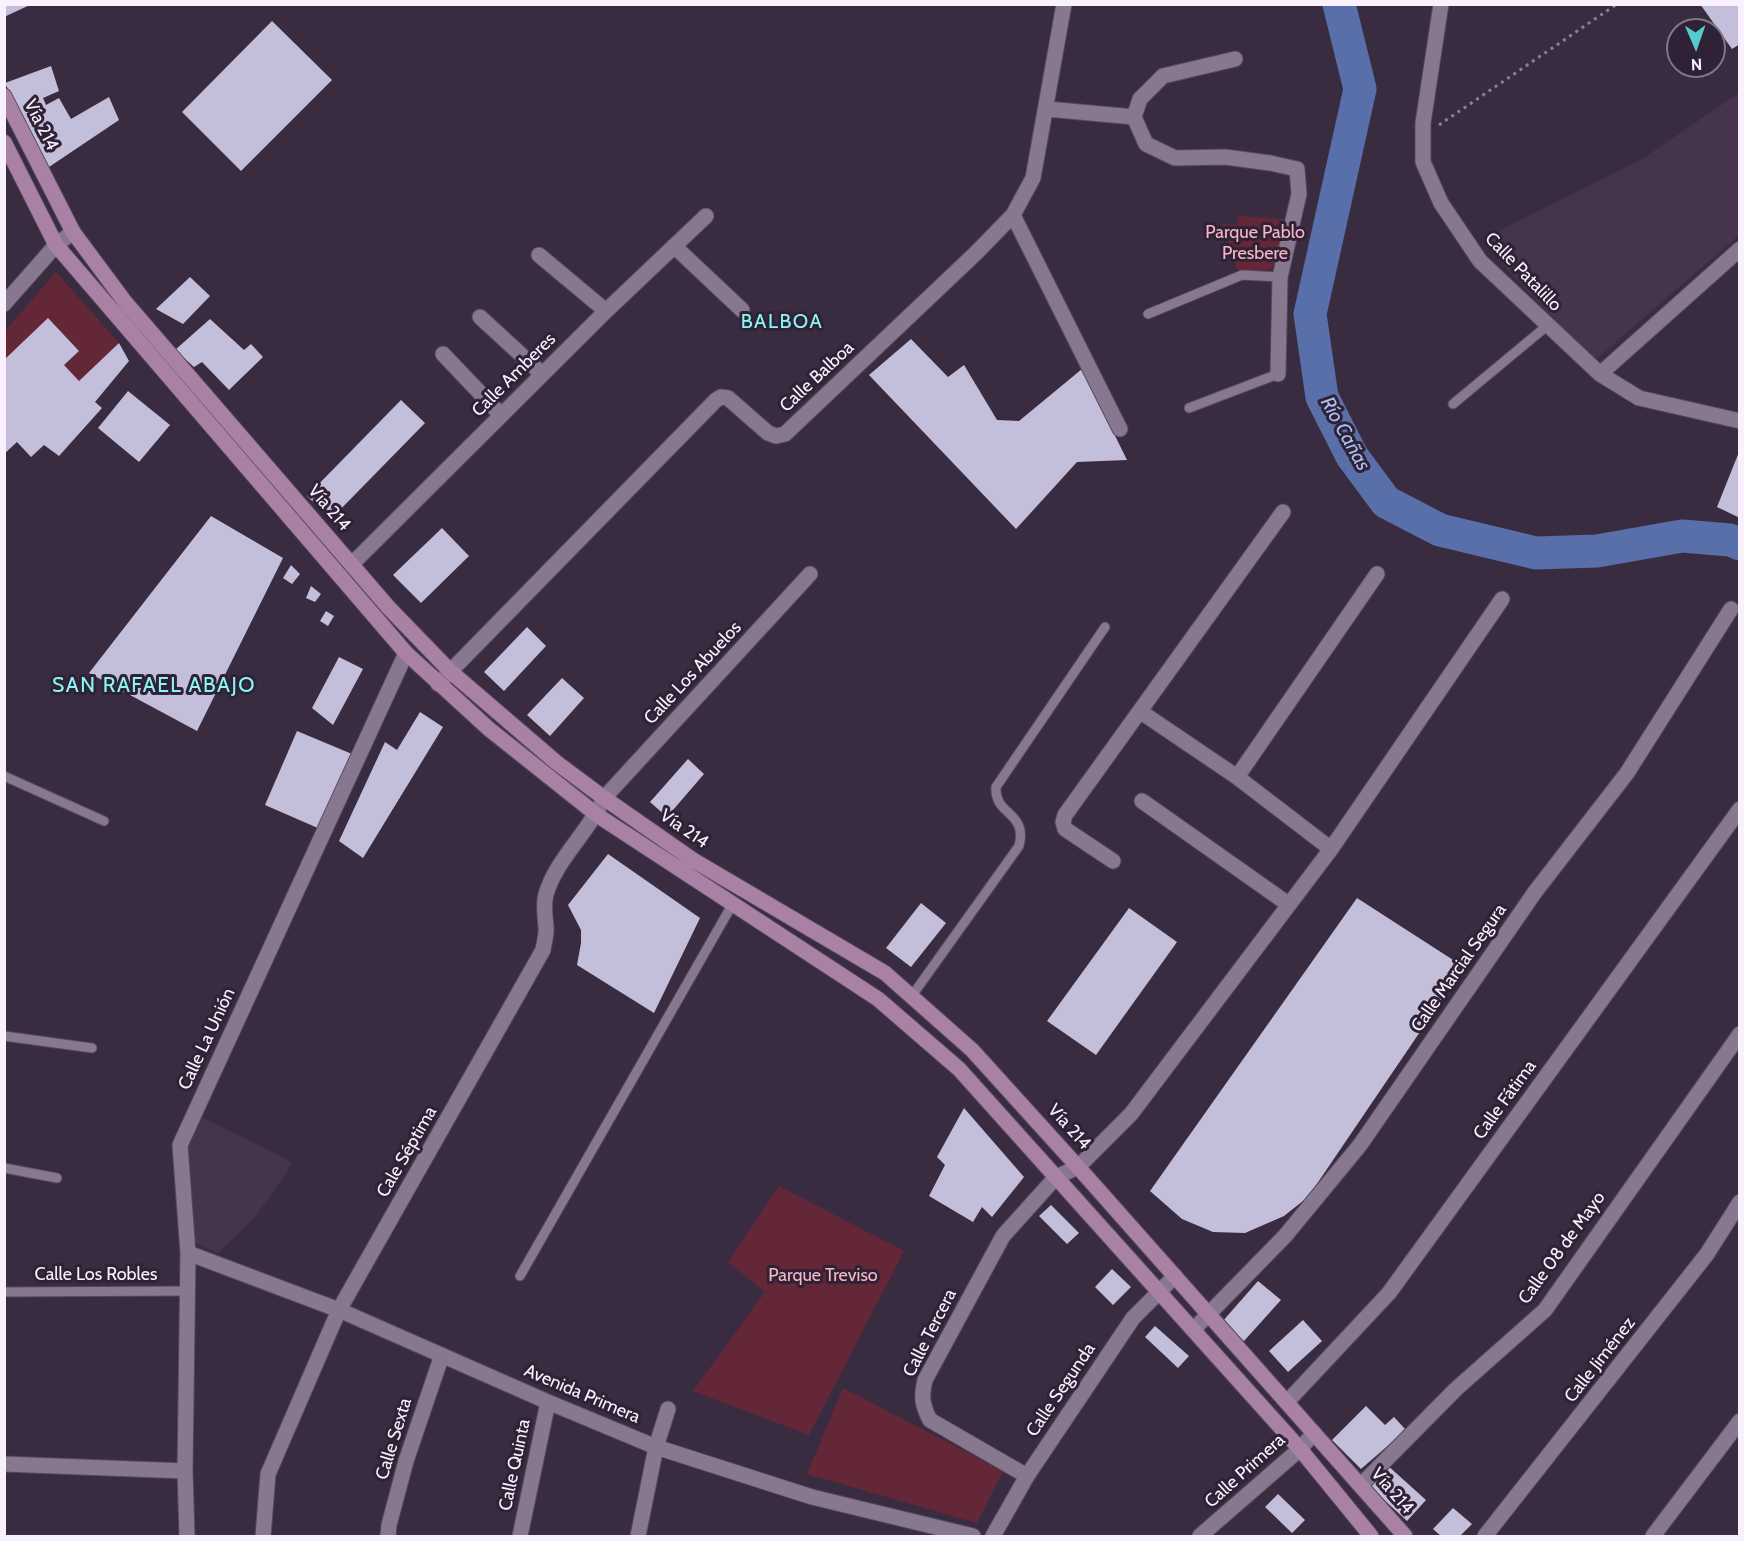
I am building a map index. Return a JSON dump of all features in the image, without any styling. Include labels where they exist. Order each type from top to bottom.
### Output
[{"type":"main road","name":"Vía 214","points":[[4,96],[73,232],[125,302],[389,608],[451,672],[557,763],[604,798],[693,860],[885,973],[972,1050],[1405,1536]]},
{"type":"main road","name":"Vía 214","points":[[4,142],[56,245],[406,653],[489,729],[597,815],[878,999],[959,1069],[1300,1449],[1371,1536]]},
{"type":"street","name":"Calle Balboa","points":[[438,684],[716,400],[721,397],[728,398],[768,433],[776,436],[785,434],[968,261],[1013,215],[1033,177],[1064,4]]},
{"type":"street","name":"Calle Patalillo","points":[[1441,4],[1423,123],[1423,162],[1441,203],[1480,261],[1600,374],[1639,398],[1740,421]]},
{"type":"street","points":[[1235,59],[1163,76],[1140,99],[1134,117],[1146,144],[1175,158],[1225,157],[1297,169],[1299,194],[1280,277],[1278,374]]},
{"type":"street","points":[[1047,109],[1134,117]]},
{"type":"street","points":[[1013,215],[1120,429]]},
{"type":"street","name":"Calle Amberes","points":[[352,564],[606,311],[706,216]]},
{"type":"street","points":[[4,304],[56,245],[73,232]]},
{"type":"street","points":[[674,246],[742,310]]},
{"type":"street","points":[[1600,374],[1740,249]]},
{"type":"street","points":[[538,255],[606,311]]},
{"type":"street","points":[[480,317],[542,374]]},
{"type":"street","points":[[443,354],[501,415]]},
{"type":"street","points":[[1113,861],[1065,829],[1063,822],[1065,815],[1283,512]]},
{"type":"street","name":"Calle Los Abuelos","points":[[604,798],[810,574]]},
{"type":"street","points":[[1237,777],[1377,574]]},
{"type":"street","points":[[1056,1177],[1078,1167],[1131,1114],[1331,849],[1502,598]]},
{"type":"street","name":"Calle Marcial Segura","points":[[1194,1329],[1285,1236],[1360,1145],[1535,892],[1627,773],[1731,609]]},
{"type":"street","name":"Calle La Unión","points":[[187,1536],[185,1471],[188,1252],[180,1145],[406,653]]},
{"type":"street","points":[[1141,712],[1237,777],[1331,849]]},
{"type":"street","name":"Cale Séptima","points":[[263,1536],[268,1474],[339,1310],[543,950],[546,929],[544,910],[546,896],[554,876],[597,815],[604,798]]},
{"type":"street","points":[[1142,801],[1288,904]]},
{"type":"street","name":"Calle Fátima","points":[[1287,1402],[1389,1293],[1740,809]]},
{"type":"street","name":"Calle 08 de Mayo","points":[[1361,1485],[1456,1389],[1545,1310],[1740,1034]]},
{"type":"street","name":"Calle Tercera","points":[[1027,1476],[930,1420],[923,1408],[921,1395],[925,1380],[1003,1236],[1056,1177]]},
{"type":"street","name":"Calle Jiménez","points":[[1485,1536],[1707,1254],[1740,1202]]},
{"type":"street","name":"Avenida Primera","points":[[188,1252],[339,1310],[657,1447],[812,1497],[973,1536]]},
{"type":"street","name":"Calle Segunda","points":[[993,1536],[1027,1476],[1133,1318],[1175,1276]]},
{"type":"street","name":"Calle Sexta","points":[[388,1536],[406,1461],[442,1355]]},
{"type":"street","name":"Calle Quinta","points":[[520,1536],[548,1402]]},
{"type":"street","points":[[638,1536],[657,1447],[668,1409]]},
{"type":"street","points":[[1653,1536],[1740,1422]]},
{"type":"street","name":"Calle Primera","points":[[1200,1536],[1300,1449],[1314,1433]]},
{"type":"street","points":[[4,1464],[185,1471]]},
{"type":"lane","points":[[1148,314],[1242,275],[1280,277]]},
{"type":"lane","points":[[1453,404],[1548,325]]},
{"type":"lane","points":[[1189,408],[1278,374]]},
{"type":"lane","points":[[911,997],[1019,846],[1022,834],[1019,824],[998,804],[996,787],[1105,627]]},
{"type":"lane","points":[[4,776],[104,821]]},
{"type":"lane","points":[[520,1276],[732,905]]},
{"type":"lane","points":[[4,1036],[92,1048]]},
{"type":"lane","points":[[4,1168],[57,1178]]},
{"type":"lane","name":"Calle Los Robles","points":[[4,1292],[187,1291]]},
{"type":"path","points":[[1423,136],[1617,4]]},
{"type":"shaded area","points":[[1739,93],[1739,235],[1594,361],[1507,269],[1485,238],[1639,161]]},
{"type":"shaded area","points":[[201,1117],[292,1162],[255,1217],[218,1253],[193,1242],[186,1152]]},
{"type":"green space","name":"Parque Pablo Presbere","points":[[1238,216],[1285,219],[1279,261],[1275,266],[1260,272],[1237,270],[1223,224],[1237,225]]},
{"type":"green space","points":[[56,272],[119,343],[79,381],[64,365],[79,350],[48,318],[5,360],[5,331]]},
{"type":"green space","name":"Parque Treviso","points":[[779,1186],[904,1251],[809,1435],[693,1391],[765,1292],[728,1262]]},
{"type":"green space","points":[[843,1388],[1003,1471],[977,1523],[807,1474]]},
{"type":"building","points":[[4,4],[32,4],[4,17]]},
{"type":"building","points":[[1700,4],[1740,4],[1740,44],[1732,49],[1726,41],[1726,18],[1710,18]]},
{"type":"building","points":[[272,21],[332,80],[241,171],[182,112]]},
{"type":"building","points":[[51,66],[59,91],[43,98],[46,105],[59,98],[71,119],[109,97],[119,120],[49,167],[5,83]]},
{"type":"building","points":[[190,277],[210,296],[183,324],[156,309]]},
{"type":"building","points":[[48,318],[79,351],[64,365],[79,381],[119,343],[129,361],[95,402],[102,408],[59,456],[44,445],[31,457],[17,442],[4,454],[4,360]]},
{"type":"building","points":[[210,319],[244,350],[251,344],[263,357],[229,390],[202,362],[194,367],[175,350]]},
{"type":"building","points":[[911,339],[948,377],[964,365],[997,420],[1019,421],[1082,369],[1127,460],[1077,462],[1016,529],[869,375]]},
{"type":"building","points":[[128,391],[170,425],[139,462],[98,428]]},
{"type":"building","points":[[401,400],[425,423],[331,519],[307,496]]},
{"type":"building","points":[[1740,452],[1740,518],[1717,507]]},
{"type":"building","points":[[211,516],[283,558],[197,731],[89,673]]},
{"type":"building","points":[[442,528],[469,556],[421,603],[393,575]]},
{"type":"building","points":[[291,565],[300,574],[292,584],[283,578]]},
{"type":"building","points":[[311,586],[321,594],[315,602],[306,598]]},
{"type":"building","points":[[326,611],[334,616],[328,626],[320,621]]},
{"type":"building","points":[[527,627],[546,646],[504,691],[484,672]]},
{"type":"building","points":[[339,657],[363,669],[333,725],[312,708]]},
{"type":"building","points":[[562,678],[584,698],[550,736],[527,715]]},
{"type":"building","points":[[420,712],[443,727],[363,858],[339,841],[385,742],[397,750]]},
{"type":"building","points":[[297,731],[352,754],[320,829],[265,805]]},
{"type":"building","points":[[688,759],[704,774],[667,817],[650,802]]},
{"type":"building","points":[[608,854],[700,918],[654,1013],[577,965],[581,930],[568,905]]},
{"type":"building","points":[[1357,898],[1464,967],[1308,1197],[1284,1216],[1245,1233],[1213,1232],[1182,1219],[1150,1191]]},
{"type":"building","points":[[921,903],[946,923],[911,967],[886,948]]},
{"type":"building","points":[[1129,908],[1177,942],[1096,1055],[1047,1021]]},
{"type":"building","points":[[964,1108],[1024,1177],[992,1217],[982,1207],[973,1222],[929,1196],[945,1165],[937,1157]]},
{"type":"building","points":[[1051,1205],[1079,1233],[1067,1244],[1039,1216]]},
{"type":"building","points":[[1112,1269],[1131,1287],[1113,1305],[1095,1287]]},
{"type":"building","points":[[1258,1281],[1281,1300],[1244,1341],[1222,1322]]},
{"type":"building","points":[[1303,1320],[1322,1341],[1288,1372],[1269,1351]]},
{"type":"building","points":[[1155,1326],[1189,1356],[1178,1368],[1145,1337]]},
{"type":"building","points":[[1366,1406],[1385,1425],[1394,1417],[1406,1430],[1361,1469],[1332,1440]]},
{"type":"building","points":[[1386,1464],[1426,1500],[1407,1521],[1367,1484]]},
{"type":"building","points":[[1278,1494],[1305,1520],[1292,1533],[1265,1507]]},
{"type":"building","points":[[1453,1508],[1472,1524],[1460,1536],[1441,1536],[1433,1529]]},
{"type":"waterway","name":"Río Cañas","points":[[1339,4],[1360,89],[1310,314],[1322,397],[1352,456],[1386,502],[1440,530],[1536,553],[1597,551],[1682,536],[1730,540],[1740,544]]},
{"type":"district","name":"BALBOA","points":[[782,322]]},
{"type":"district","name":"SAN RAFAEL ABAJO","points":[[154,686]]}]
